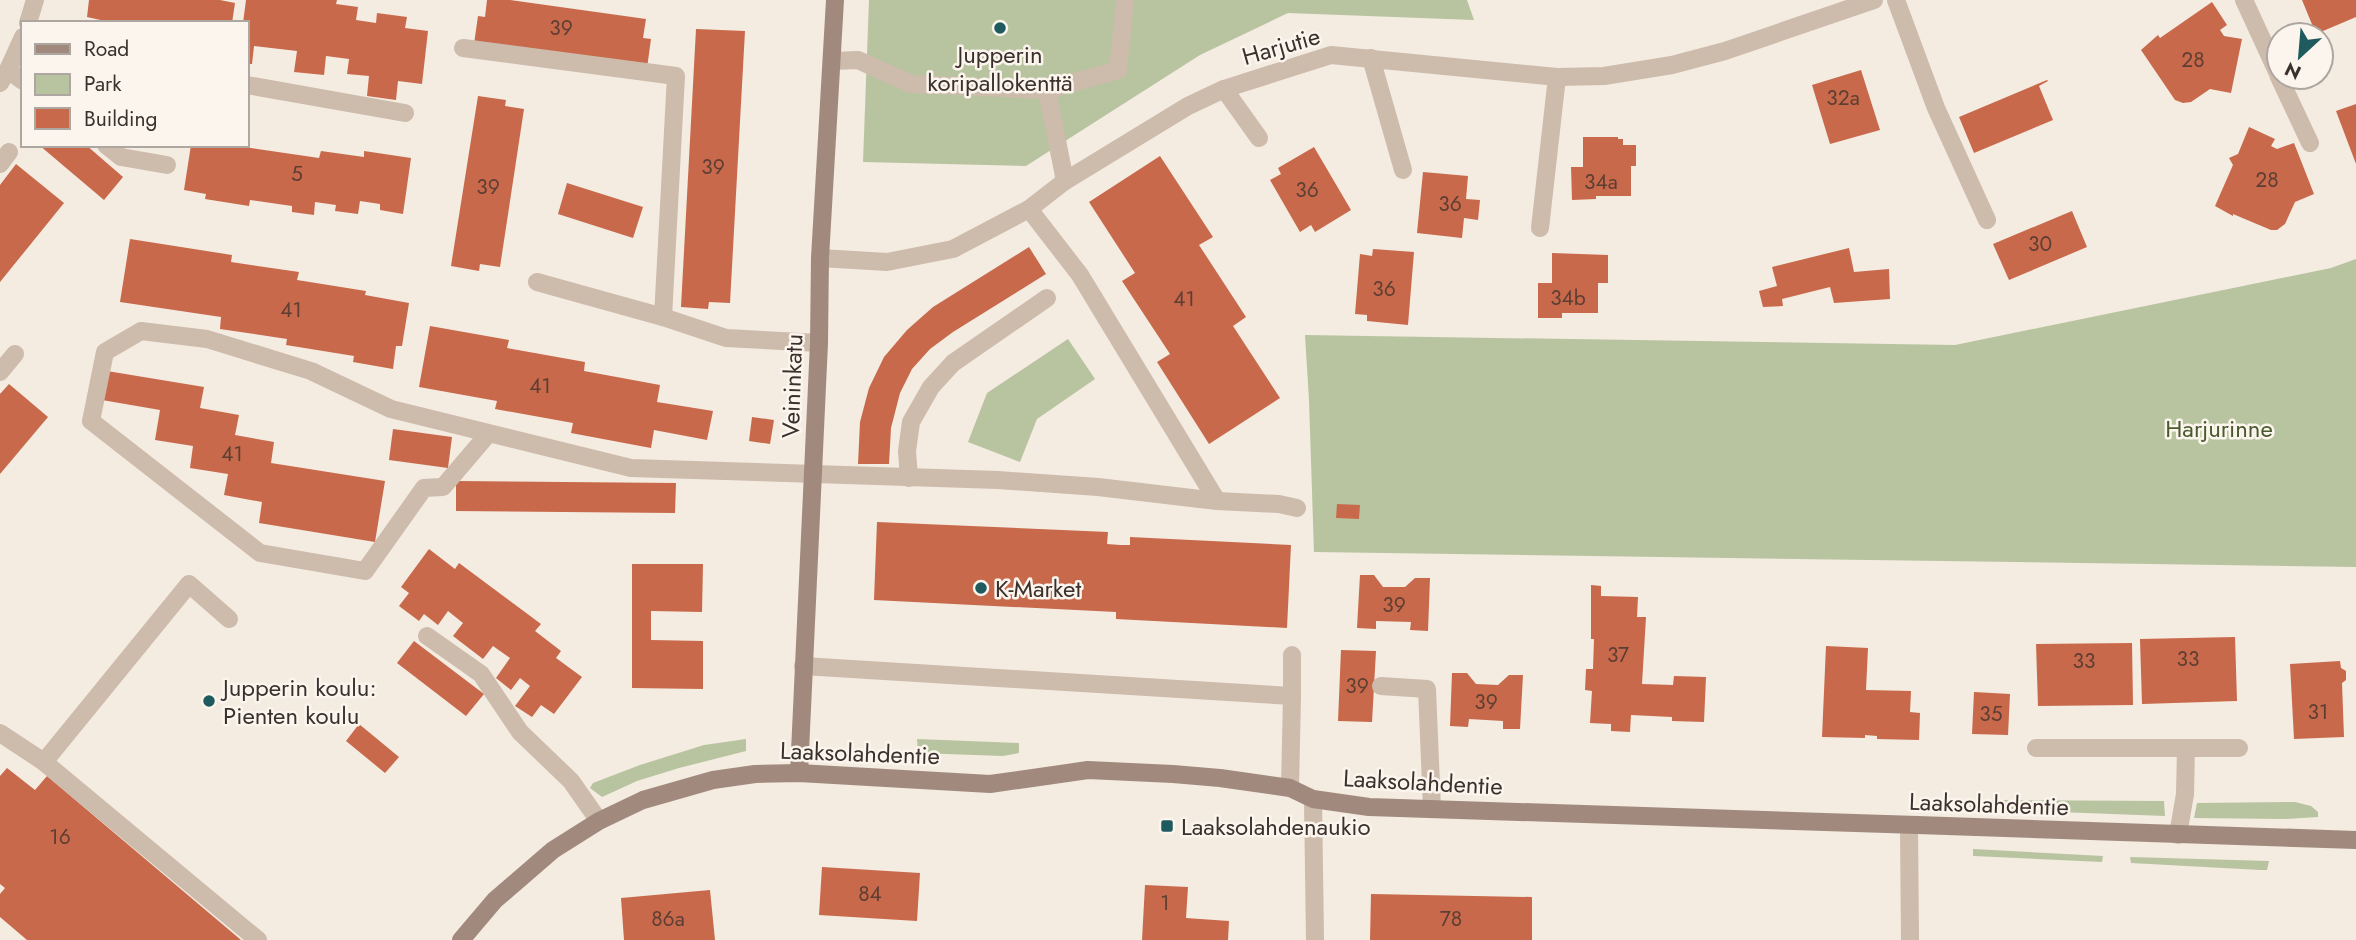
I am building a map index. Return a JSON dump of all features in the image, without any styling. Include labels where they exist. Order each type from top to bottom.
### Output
[{"type":"street","points":[[29,21],[35,0]]},
{"type":"street","name":"Veininkatu","points":[[799,773],[819,344],[820,258],[835,0]]},
{"type":"street","points":[[833,61],[858,60],[911,84],[1047,90],[1118,70],[1125,0]]},
{"type":"street","name":"Harjutie","points":[[820,258],[887,262],[953,249],[1029,209],[1065,181],[1188,106],[1224,89],[1331,55],[1557,77],[1604,76],[1672,65],[1725,51],[1874,0]]},
{"type":"street","points":[[1896,0],[1936,108],[1987,220]]},
{"type":"street","points":[[2244,0],[2265,46]]},
{"type":"street","points":[[10,78],[21,43]]},
{"type":"street","points":[[463,48],[677,76],[663,317]]},
{"type":"street","points":[[1371,58],[1403,170]]},
{"type":"street","points":[[1539,228],[1557,77]]},
{"type":"street","points":[[248,85],[405,113]]},
{"type":"street","points":[[1224,89],[1259,138]]},
{"type":"street","points":[[1047,90],[1065,181]]},
{"type":"street","points":[[2286,91],[2310,142]]},
{"type":"street","points":[[108,147],[121,157],[167,165]]},
{"type":"street","points":[[1029,209],[1080,275],[1217,501]]},
{"type":"street","points":[[537,282],[663,317],[726,338],[819,344]]},
{"type":"street","points":[[909,478],[907,451],[911,422],[931,387],[953,363],[1047,298]]},
{"type":"street","points":[[489,433],[443,487],[424,488],[365,571],[260,553],[91,422],[105,352],[141,331],[207,339],[311,371],[391,409],[489,433],[631,468],[813,472],[1098,486],[1297,508]]},
{"type":"street","points":[[0,372],[15,354]]},
{"type":"street","points":[[44,762],[189,584],[229,619]]},
{"type":"street","points":[[427,636],[481,674],[520,732],[571,780],[598,821]]},
{"type":"street","points":[[1290,788],[1292,655]]},
{"type":"street","points":[[803,666],[1292,696]]},
{"type":"street","points":[[1381,686],[1427,689],[1432,809]]},
{"type":"street","points":[[0,733],[44,762],[258,940]]},
{"type":"street","points":[[2036,748],[2239,748]]},
{"type":"street","points":[[2178,835],[2185,794],[2186,748]]},
{"type":"street","name":"Laaksolahdentie","points":[[460,940],[495,900],[553,850],[598,821],[643,800],[713,780],[755,774],[799,773],[990,784],[1088,770],[1220,778],[1290,788],[1314,799],[1369,807],[1712,816],[1909,826],[2356,840]]},
{"type":"street","points":[[1314,799],[1315,940]]},
{"type":"street","points":[[1909,826],[1910,940]]},
{"type":"green space","points":[[869,0],[1467,0],[1474,20],[1288,13],[1200,55],[1026,166],[863,162]]},
{"type":"green space","name":"Harjurinne","points":[[2356,259],[2356,567],[1314,552],[1305,335],[1955,345],[2331,268]]},
{"type":"green space","points":[[1068,339],[1095,379],[1037,419],[1020,462],[968,442],[987,393]]},
{"type":"green space","points":[[746,739],[746,751],[637,781],[602,797],[590,788],[593,783],[640,765],[704,745]]},
{"type":"green space","points":[[917,739],[1019,743],[1019,753],[1003,756],[918,753]]},
{"type":"green space","points":[[1979,800],[2164,801],[2165,816],[1978,809],[1969,806]]},
{"type":"green space","points":[[2295,802],[2311,806],[2318,812],[2318,817],[2194,818],[2197,803]]},
{"type":"green space","points":[[1973,849],[2103,856],[2102,862],[1973,856]]},
{"type":"green space","points":[[2130,857],[2269,861],[2267,870],[2260,870],[2131,863]]},
{"type":"building","points":[[89,0],[220,0],[235,3],[232,21],[105,21],[87,17]]},
{"type":"building","points":[[246,0],[337,0],[336,4],[358,7],[356,20],[376,23],[377,13],[407,17],[405,28],[428,31],[422,84],[398,81],[396,100],[367,96],[369,76],[347,74],[349,59],[326,56],[324,75],[294,72],[297,51],[254,46],[252,64],[248,64],[248,21],[243,21]]},
{"type":"building","points":[[487,0],[510,0],[646,19],[643,38],[651,39],[647,68],[474,44],[478,16],[485,17]]},
{"type":"building","points":[[2302,0],[2356,0],[2356,17],[2335,26],[2335,21],[2311,21]]},
{"type":"building","points":[[2212,2],[2227,25],[2220,30],[2224,36],[2242,39],[2231,93],[2210,89],[2191,102],[2183,103],[2175,100],[2141,50],[2158,35],[2160,38]]},
{"type":"building","points":[[696,29],[745,31],[730,303],[709,302],[708,309],[681,307]]},
{"type":"building","points":[[1861,70],[1880,130],[1830,144],[1812,85]]},
{"type":"building","points":[[2047,80],[2039,86],[2053,120],[1974,153],[1959,117]]},
{"type":"building","points":[[478,96],[506,100],[505,106],[524,109],[500,267],[480,264],[479,271],[451,266]]},
{"type":"building","points":[[2356,104],[2356,164],[2336,111]]},
{"type":"building","points":[[2249,127],[2275,139],[2271,146],[2277,149],[2294,143],[2314,194],[2295,202],[2285,224],[2277,230],[2233,216],[2215,206],[2233,165],[2229,158],[2238,154]]},
{"type":"building","points":[[1583,137],[1618,137],[1623,139],[1623,145],[1636,145],[1636,166],[1631,166],[1631,196],[1596,196],[1596,199],[1572,200],[1571,167],[1583,167]]},
{"type":"building","points":[[41,147],[88,147],[123,177],[104,200]]},
{"type":"building","points":[[191,147],[244,147],[319,158],[321,151],[364,157],[364,151],[411,158],[403,214],[380,210],[380,204],[360,201],[358,214],[335,211],[336,205],[315,202],[314,215],[292,212],[292,206],[250,200],[249,206],[205,199],[206,194],[184,190]]},
{"type":"building","points":[[1314,147],[1351,210],[1315,232],[1311,225],[1300,232],[1270,180],[1281,174],[1278,168]]},
{"type":"building","points":[[1160,156],[1213,237],[1199,245],[1246,317],[1233,326],[1280,398],[1209,444],[1157,362],[1170,354],[1122,281],[1135,273],[1089,202]]},
{"type":"building","points":[[16,164],[64,203],[0,282],[0,185]]},
{"type":"building","points":[[1423,172],[1468,176],[1466,199],[1480,200],[1478,220],[1464,218],[1462,238],[1417,233]]},
{"type":"building","points":[[567,183],[643,207],[633,238],[558,214]]},
{"type":"building","points":[[2072,211],[2087,247],[2009,280],[1993,244]]},
{"type":"building","points":[[130,239],[232,255],[231,262],[299,272],[297,280],[366,291],[365,295],[409,303],[402,346],[396,346],[393,369],[353,362],[354,356],[286,345],[287,339],[220,329],[221,317],[120,302]]},
{"type":"building","points":[[1029,247],[1046,274],[930,349],[912,369],[900,393],[891,428],[889,464],[858,464],[860,422],[869,388],[884,357],[907,330],[933,307]]},
{"type":"building","points":[[1849,248],[1854,272],[1889,269],[1890,299],[1834,303],[1830,287],[1782,299],[1783,306],[1763,307],[1759,291],[1777,286],[1772,267]]},
{"type":"building","points":[[1373,249],[1414,252],[1408,325],[1367,321],[1367,315],[1355,314],[1360,254],[1372,256]]},
{"type":"building","points":[[1552,253],[1608,255],[1608,283],[1598,283],[1598,313],[1562,313],[1562,318],[1538,318],[1538,283],[1552,283]]},
{"type":"building","points":[[430,326],[509,340],[507,348],[585,362],[584,371],[660,385],[657,402],[713,411],[707,440],[654,430],[651,448],[571,433],[573,423],[495,409],[497,401],[419,387]]},
{"type":"building","points":[[107,371],[204,387],[200,408],[239,415],[235,435],[274,442],[271,463],[385,481],[375,542],[259,523],[262,502],[224,495],[228,474],[190,468],[193,446],[155,440],[160,410],[102,400]]},
{"type":"building","points":[[9,384],[48,417],[0,474],[0,394]]},
{"type":"building","points":[[752,417],[774,420],[770,444],[749,441]]},
{"type":"building","points":[[393,429],[452,437],[448,468],[389,460]]},
{"type":"building","points":[[456,481],[676,483],[675,513],[456,511]]},
{"type":"building","points":[[1337,504],[1360,505],[1359,519],[1336,518]]},
{"type":"building","points":[[877,522],[1108,532],[1107,544],[1120,545],[1130,545],[1130,537],[1291,545],[1287,628],[1116,619],[1116,612],[874,600]]},
{"type":"building","points":[[429,549],[455,569],[459,563],[541,624],[535,631],[561,651],[556,658],[582,677],[554,714],[541,705],[532,717],[515,706],[530,686],[520,678],[511,690],[496,678],[510,658],[493,646],[483,659],[453,636],[463,623],[448,611],[438,625],[424,614],[419,621],[399,606],[409,593],[401,587]]},
{"type":"building","points":[[632,564],[703,564],[702,612],[651,611],[651,640],[703,641],[703,689],[632,688]]},
{"type":"building","points":[[1360,575],[1374,575],[1383,587],[1405,587],[1415,578],[1430,578],[1428,631],[1410,630],[1411,622],[1376,621],[1376,629],[1357,628]]},
{"type":"building","points":[[1591,585],[1601,586],[1601,596],[1638,597],[1637,617],[1646,617],[1642,684],[1673,685],[1674,676],[1706,677],[1704,722],[1631,715],[1630,732],[1611,731],[1611,724],[1590,723],[1592,691],[1585,690],[1586,669],[1593,669]]},
{"type":"building","points":[[2235,637],[2237,701],[2142,704],[2140,639]]},
{"type":"building","points":[[414,641],[484,694],[466,716],[397,663]]},
{"type":"building","points":[[2132,643],[2133,705],[2038,706],[2036,644]]},
{"type":"building","points":[[1826,646],[1868,648],[1866,690],[1911,691],[1910,712],[1920,713],[1919,740],[1877,739],[1877,736],[1865,735],[1865,738],[1822,737]]},
{"type":"building","points":[[1341,650],[1376,651],[1372,722],[1338,721]]},
{"type":"building","points":[[2340,661],[2341,668],[2346,671],[2346,680],[2342,683],[2344,737],[2294,739],[2290,664]]},
{"type":"building","points":[[1452,673],[1467,673],[1476,684],[1498,685],[1509,675],[1523,675],[1520,729],[1503,729],[1503,721],[1469,719],[1468,727],[1450,726]]},
{"type":"building","points":[[1974,692],[2010,694],[2008,735],[1972,734]]},
{"type":"building","points":[[359,724],[399,757],[385,773],[346,741]]},
{"type":"building","points":[[7,768],[35,790],[47,776],[241,940],[27,940],[0,917],[0,894],[5,888],[0,884],[0,776]]},
{"type":"building","points":[[822,867],[920,873],[917,921],[819,915]]},
{"type":"building","points":[[1145,885],[1188,887],[1186,918],[1229,921],[1228,940],[1142,940]]},
{"type":"building","points":[[710,890],[715,940],[624,940],[621,898]]},
{"type":"building","points":[[1371,894],[1532,897],[1532,940],[1370,940]]},
{"type":"place","name":"Jupperin koripallokenttä","points":[[1000,28]]},
{"type":"place","name":"K-Market","points":[[981,588]]},
{"type":"place","name":"Jupperin koulu: Pienten koulu","points":[[209,701]]},
{"type":"place","name":"Laaksolahdenaukio","points":[[1167,826]]}]
